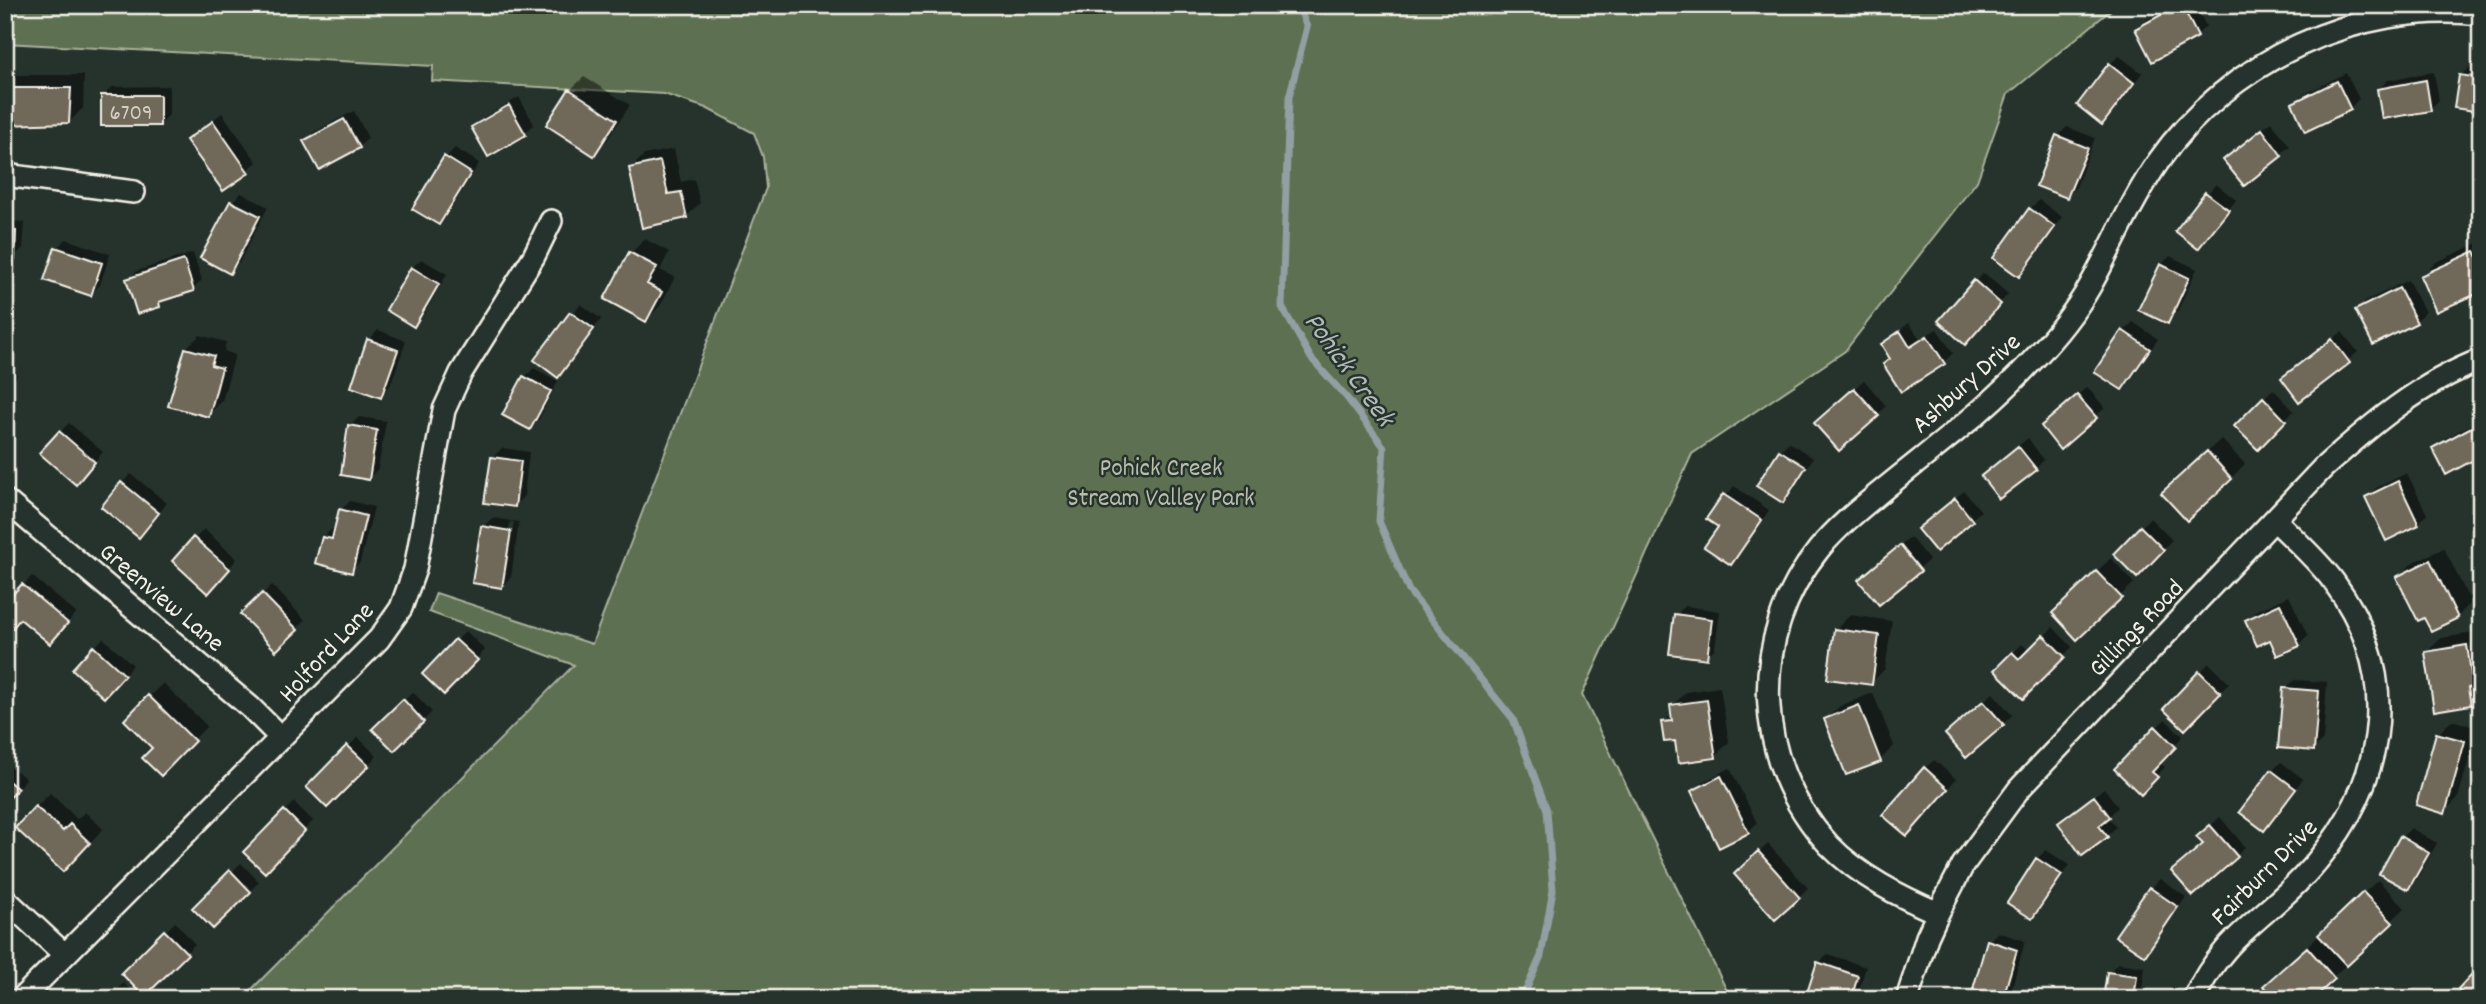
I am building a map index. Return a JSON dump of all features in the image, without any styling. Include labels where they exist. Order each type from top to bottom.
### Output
[{"type":"street","name":"Ashbury Drive","points":[[1938,912],[1878,883],[1830,846],[1803,811],[1781,768],[1770,727],[1770,659],[1782,614],[1803,571],[1835,531],[1997,396],[2048,345],[2089,288],[2157,163],[2216,97],[2268,61],[2321,36],[2371,21],[2418,13],[2481,15]]},
{"type":"street","points":[[5,175],[134,192]]},
{"type":"street","name":"Holford Lane","points":[[22,999],[379,639],[401,608],[415,569],[444,410],[461,373],[534,256],[551,221]]},
{"type":"street","name":"Gillings Road","points":[[1907,999],[1927,937],[1963,865],[2019,789],[2323,468],[2367,429],[2414,394],[2481,360]]},
{"type":"street","name":"Greenview Lane","points":[[5,500],[250,707],[281,738]]},
{"type":"street","name":"Fairburn Drive","points":[[2194,999],[2205,975],[2221,953],[2300,879],[2341,831],[2357,803],[2374,754],[2378,730],[2375,675],[2358,622],[2334,582],[2275,520]]},
{"type":"street","points":[[5,899],[64,954]]},
{"type":"green space","name":"Pohick Creek Stream Valley Park","points":[[5,5],[2117,5],[2008,94],[1977,181],[1845,351],[1692,454],[1582,695],[1731,999],[242,999],[574,665],[429,612],[436,593],[592,644],[766,188],[763,157],[754,133],[706,108],[664,94],[432,81],[433,66],[5,43]]},
{"type":"building","points":[[2182,5],[2198,37],[2152,62],[2135,29]]},
{"type":"building","points":[[2109,63],[2134,83],[2102,125],[2077,105]]},
{"type":"building","points":[[2459,75],[2481,78],[2481,112],[2454,108]]},
{"type":"building","points":[[2426,80],[2431,111],[2382,119],[2377,89]]},
{"type":"building","points":[[2337,81],[2351,110],[2305,132],[2292,103]]},
{"type":"building","points":[[5,88],[71,88],[69,123],[5,125]]},
{"type":"building","points":[[569,89],[617,120],[594,156],[546,125]]},
{"type":"building","points":[[101,95],[160,95],[160,126],[101,126]]},
{"type":"building","points":[[509,105],[526,135],[488,157],[471,127]]},
{"type":"building","points":[[344,119],[360,148],[319,170],[303,141]]},
{"type":"building","points":[[213,121],[249,173],[223,191],[186,140]]},
{"type":"building","points":[[2262,129],[2282,156],[2244,186],[2223,160]]},
{"type":"building","points":[[2056,135],[2088,148],[2067,198],[2036,186]]},
{"type":"building","points":[[444,156],[471,173],[439,225],[412,209]]},
{"type":"building","points":[[660,161],[668,194],[681,192],[687,218],[642,228],[629,168]]},
{"type":"building","points":[[2205,192],[2229,210],[2198,249],[2175,231]]},
{"type":"building","points":[[230,201],[260,216],[230,274],[200,258]]},
{"type":"building","points":[[2029,208],[2055,227],[2019,277],[1993,258]]},
{"type":"building","points":[[5,230],[16,231],[15,259],[5,259]]},
{"type":"building","points":[[55,247],[102,263],[91,296],[44,280]]},
{"type":"building","points":[[2475,251],[2481,264],[2481,292],[2436,312],[2420,276]]},
{"type":"building","points":[[629,252],[657,267],[647,284],[662,292],[646,322],[604,299]]},
{"type":"building","points":[[184,260],[194,291],[159,302],[160,307],[137,314],[126,279]]},
{"type":"building","points":[[2160,264],[2189,278],[2168,324],[2138,310]]},
{"type":"building","points":[[411,267],[439,284],[414,327],[386,310]]},
{"type":"building","points":[[1974,280],[2001,304],[1965,345],[1938,321]]},
{"type":"building","points":[[2399,288],[2417,323],[2373,345],[2355,310]]},
{"type":"building","points":[[570,312],[594,329],[558,378],[534,360]]},
{"type":"building","points":[[2122,330],[2150,349],[2122,390],[2094,372]]},
{"type":"building","points":[[1900,331],[1910,347],[1927,336],[1945,364],[1901,392],[1883,364],[1890,359],[1881,344]]},
{"type":"building","points":[[367,339],[398,350],[381,398],[351,387]]},
{"type":"building","points":[[2332,339],[2350,363],[2299,402],[2281,378]]},
{"type":"building","points":[[185,348],[214,356],[211,365],[222,368],[209,417],[168,406]]},
{"type":"building","points":[[523,376],[551,391],[530,430],[502,415]]},
{"type":"building","points":[[1854,388],[1879,416],[1839,451],[1814,423]]},
{"type":"building","points":[[2077,395],[2097,418],[2060,450],[2041,426]]},
{"type":"building","points":[[2263,397],[2286,421],[2258,450],[2234,426]]},
{"type":"building","points":[[2481,422],[2481,464],[2477,458],[2446,475],[2432,448]]},
{"type":"building","points":[[348,425],[377,430],[369,480],[341,475]]},
{"type":"building","points":[[59,431],[95,462],[76,485],[39,453]]},
{"type":"building","points":[[2018,446],[2037,470],[1999,499],[1981,476]]},
{"type":"building","points":[[1779,450],[1806,467],[1783,503],[1756,486]]},
{"type":"building","points":[[2207,451],[2232,479],[2187,521],[2161,493]]},
{"type":"building","points":[[491,457],[521,461],[515,507],[484,503]]},
{"type":"building","points":[[2398,481],[2419,525],[2386,541],[2365,497]]},
{"type":"building","points":[[121,482],[159,513],[139,538],[101,507]]},
{"type":"building","points":[[1723,494],[1762,520],[1731,565],[1704,547],[1718,527],[1706,519]]},
{"type":"building","points":[[1955,498],[1973,521],[1936,552],[1917,529]]},
{"type":"building","points":[[339,509],[366,516],[352,573],[315,563],[322,537],[332,539]]},
{"type":"building","points":[[481,526],[511,531],[502,588],[472,583]]},
{"type":"building","points":[[2140,526],[2164,550],[2137,578],[2113,554]]},
{"type":"building","points":[[193,537],[230,569],[208,594],[172,561]]},
{"type":"building","points":[[1900,545],[1921,571],[1879,605],[1858,580]]},
{"type":"building","points":[[2430,560],[2458,618],[2431,631],[2424,618],[2418,621],[2396,577]]},
{"type":"building","points":[[2096,571],[2122,598],[2077,640],[2052,613]]},
{"type":"building","points":[[22,584],[68,623],[50,644],[20,619],[12,629],[5,623],[5,603]]},
{"type":"building","points":[[262,593],[298,630],[276,651],[240,614]]},
{"type":"building","points":[[2280,604],[2300,646],[2277,656],[2270,640],[2257,646],[2245,620]]},
{"type":"building","points":[[1674,614],[1712,619],[1707,659],[1669,654]]},
{"type":"building","points":[[1834,629],[1879,635],[1872,685],[1827,679]]},
{"type":"building","points":[[2043,635],[2065,657],[2023,699],[1994,670],[2012,652],[2019,659]]},
{"type":"building","points":[[455,639],[478,660],[444,695],[422,674]]},
{"type":"building","points":[[2467,645],[2473,687],[2468,688],[2471,705],[2434,711],[2425,652]]},
{"type":"building","points":[[93,646],[125,675],[104,698],[72,669]]},
{"type":"building","points":[[2199,671],[2221,693],[2185,730],[2163,709]]},
{"type":"building","points":[[2283,688],[2319,691],[2314,751],[2278,748]]},
{"type":"building","points":[[148,695],[195,741],[161,776],[142,758],[152,748],[124,720]]},
{"type":"building","points":[[403,699],[424,722],[394,751],[372,729]]},
{"type":"building","points":[[1707,700],[1716,758],[1678,763],[1675,741],[1664,742],[1661,722],[1672,721],[1670,705]]},
{"type":"building","points":[[1983,701],[2004,725],[1966,758],[1945,734]]},
{"type":"building","points":[[1859,705],[1881,762],[1846,775],[1824,719]]},
{"type":"building","points":[[2155,726],[2176,747],[2152,772],[2158,777],[2141,795],[2114,769]]},
{"type":"building","points":[[2436,733],[2465,741],[2445,814],[2416,805]]},
{"type":"building","points":[[347,745],[369,766],[327,808],[306,787]]},
{"type":"building","points":[[1924,767],[1948,789],[1907,836],[1882,815]]},
{"type":"building","points":[[2271,770],[2296,789],[2264,831],[2239,812]]},
{"type":"building","points":[[1721,776],[1749,833],[1719,848],[1691,791]]},
{"type":"building","points":[[5,778],[18,789],[5,803]]},
{"type":"building","points":[[2094,796],[2110,817],[2099,826],[2108,837],[2082,856],[2058,823]]},
{"type":"building","points":[[35,806],[63,831],[70,824],[90,843],[63,872],[15,828]]},
{"type":"building","points":[[284,810],[305,831],[265,873],[243,852]]},
{"type":"building","points":[[2210,825],[2238,857],[2193,896],[2171,871],[2203,844],[2196,837]]},
{"type":"building","points":[[2400,836],[2429,853],[2408,890],[2379,874]]},
{"type":"building","points":[[1758,851],[1800,898],[1775,920],[1734,874]]},
{"type":"building","points":[[2036,858],[2062,875],[2032,919],[2007,903]]},
{"type":"building","points":[[230,870],[251,892],[213,929],[192,908]]},
{"type":"building","points":[[2149,887],[2178,907],[2145,956],[2115,936]]},
{"type":"building","points":[[2363,892],[2393,923],[2347,966],[2318,935]]},
{"type":"building","points":[[164,930],[188,954],[144,997],[121,973]]},
{"type":"building","points":[[1987,940],[2017,950],[2003,998],[1973,989]]},
{"type":"building","points":[[2307,947],[2335,979],[2313,999],[2274,999],[2263,986]]},
{"type":"building","points":[[1817,962],[1858,976],[1851,999],[1805,999]]},
{"type":"building","points":[[2481,964],[2481,999],[2468,999],[2458,989]]},
{"type":"building","points":[[2107,972],[2137,976],[2134,999],[2103,999]]},
{"type":"waterway","name":"Pohick Creek","points":[[1298,5],[1307,27],[1289,97],[1282,307],[1311,358],[1347,398],[1384,447],[1379,521],[1409,591],[1513,719],[1547,810],[1553,890],[1541,956],[1522,999]]}]
